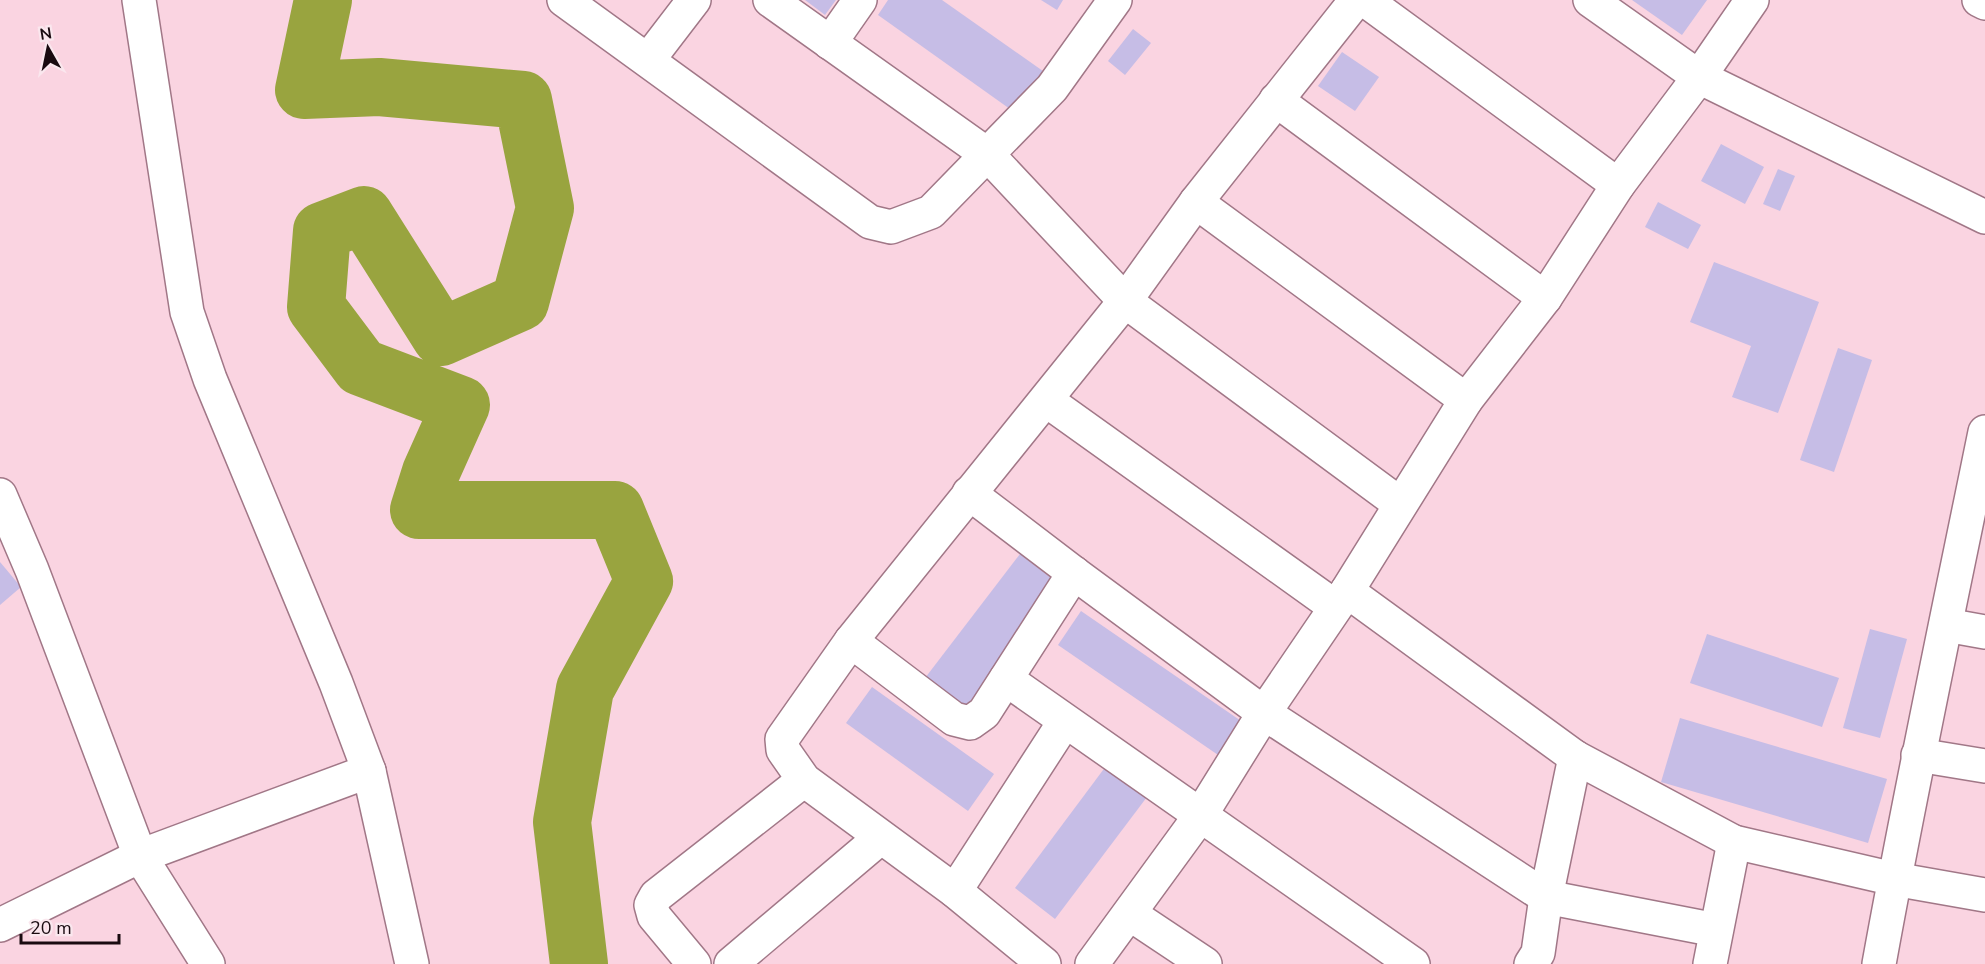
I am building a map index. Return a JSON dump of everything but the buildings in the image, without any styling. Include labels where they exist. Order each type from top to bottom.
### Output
[{"type":"street","points":[[139,0],[187,312],[210,379],[336,683],[369,771],[412,964]]},
{"type":"street","points":[[564,0],[870,222],[891,227],[931,212],[988,155],[1052,88],[1115,0]]},
{"type":"street","points":[[648,60],[694,0]]},
{"type":"street","points":[[770,0],[988,155],[1125,301],[1400,504]]},
{"type":"street","points":[[830,43],[860,0]]},
{"type":"street","points":[[1590,0],[1699,77],[1985,217]]},
{"type":"street","points":[[1092,964],[1200,816],[1466,400],[1545,298],[1618,185],[1699,77],[1752,0]]},
{"type":"street","points":[[1979,0],[1985,3]]},
{"type":"street","points":[[1044,964],[955,891],[804,780],[783,750],[782,739],[851,641],[1125,301],[1196,202],[1353,4],[1360,1],[1368,3],[1618,185]]},
{"type":"street","points":[[1276,100],[1545,298]]},
{"type":"street","points":[[1196,202],[1466,400]]},
{"type":"street","points":[[1046,400],[1575,757],[1734,842],[1894,879],[1985,895]]},
{"type":"street","points":[[1879,964],[1917,755],[1985,432]]},
{"type":"street","points":[[969,493],[1264,713],[1546,897],[1716,930]]},
{"type":"street","points":[[0,495],[32,570],[140,856],[208,964]]},
{"type":"street","points":[[851,641],[954,719],[970,723],[984,713],[1074,573]]},
{"type":"street","points":[[1946,625],[1985,632]]},
{"type":"street","points":[[1006,679],[1413,964]]},
{"type":"street","points":[[955,891],[1065,721]]},
{"type":"street","points":[[1917,755],[1985,766]]},
{"type":"street","points":[[1535,960],[1575,757]]},
{"type":"street","points":[[0,925],[140,856],[369,771]]},
{"type":"street","points":[[694,964],[654,916],[651,905],[656,896],[804,780]]},
{"type":"street","points":[[731,964],[880,838]]},
{"type":"street","points":[[1710,964],[1734,842]]},
{"type":"street","points":[[1130,914],[1205,964]]},
{"type":"waterway","points":[[323,0],[304,90],[379,87],[523,100],[545,208],[520,302],[441,337],[364,215],[322,231],[316,307],[361,367],[461,405],[431,472],[419,510],[615,510],[644,581],[585,689],[562,822],[579,964]]}]
